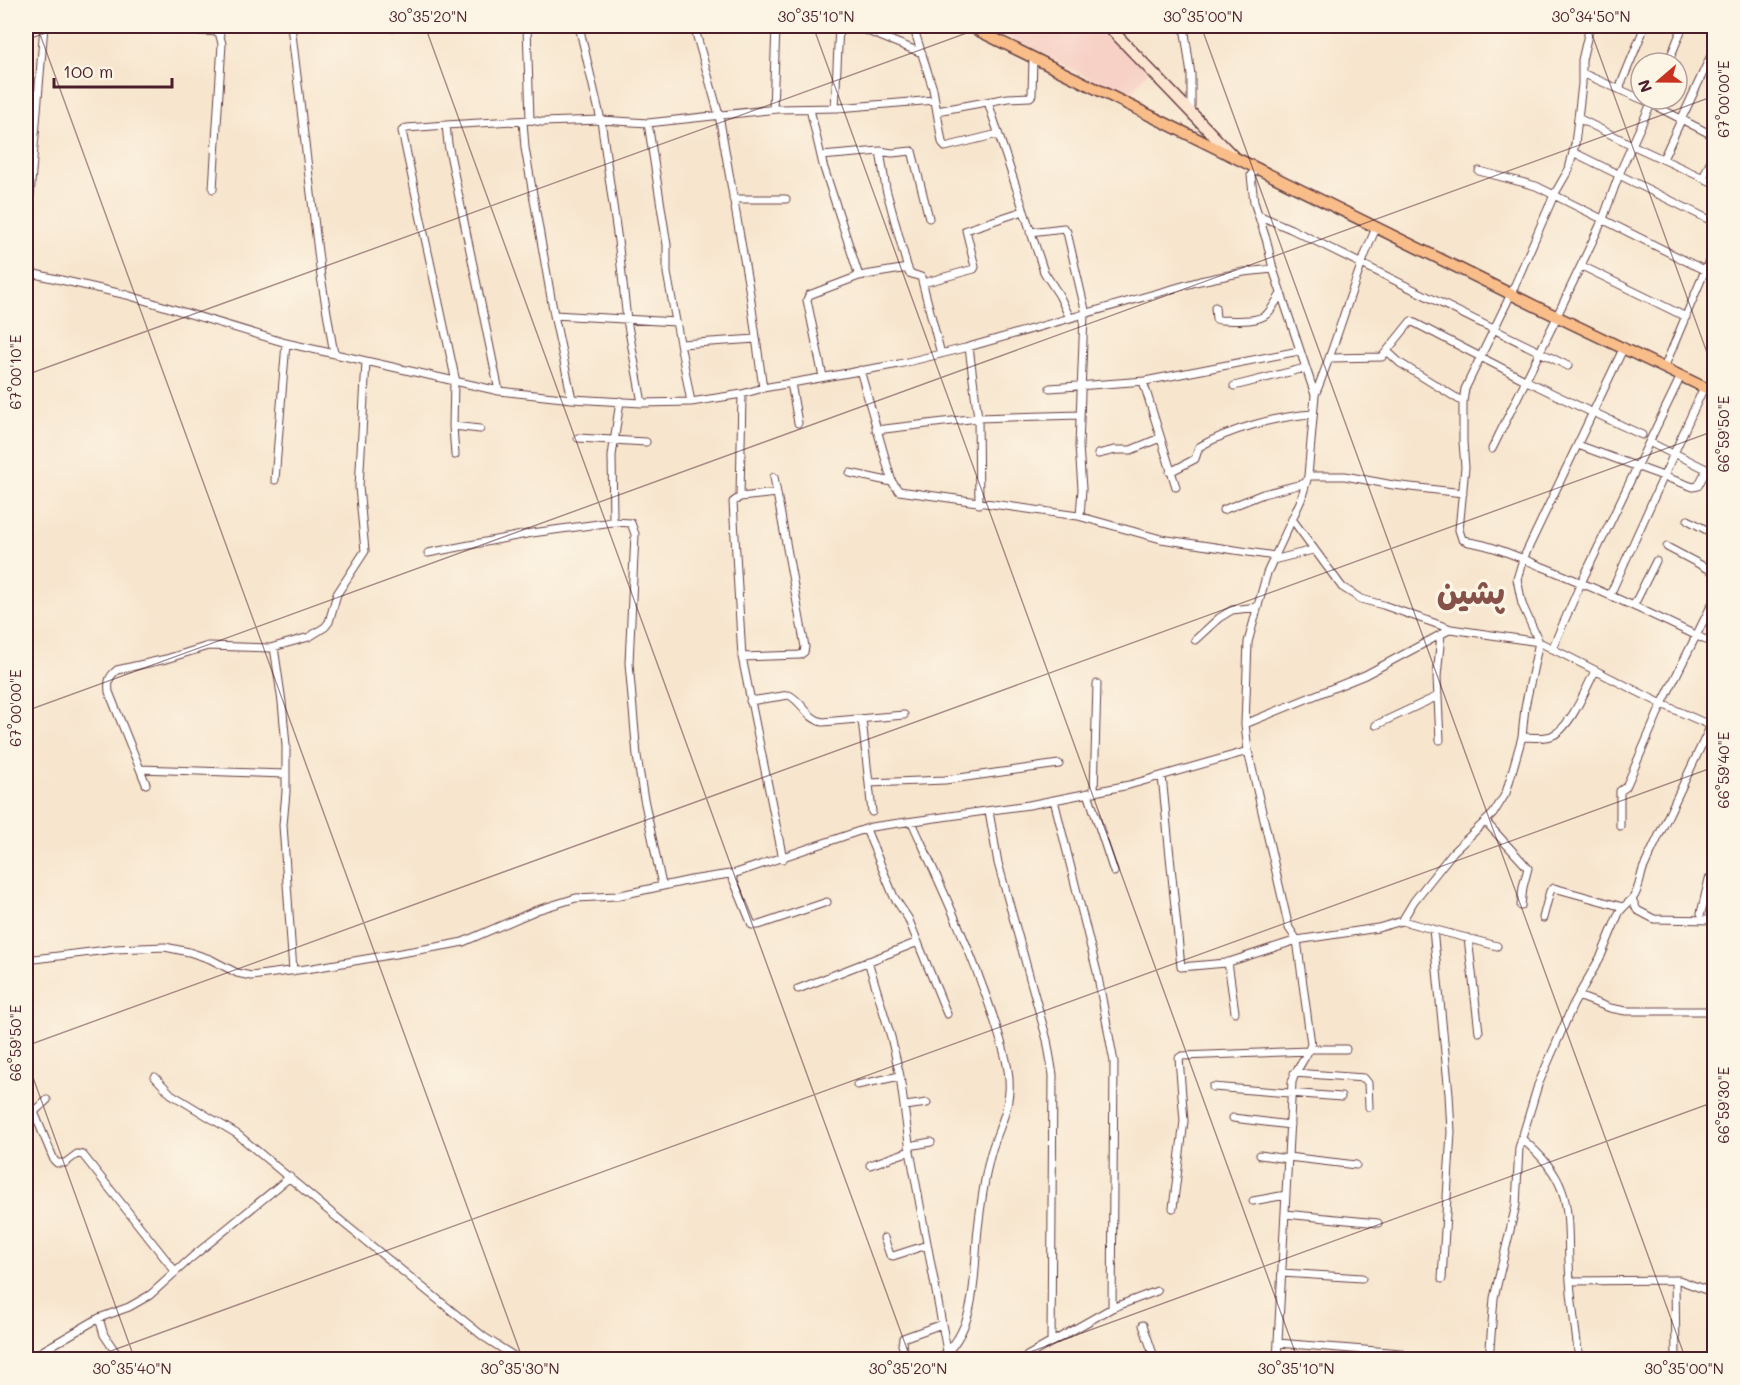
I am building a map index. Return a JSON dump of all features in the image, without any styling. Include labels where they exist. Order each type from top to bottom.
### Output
[{"type":"main road","points":[[969,26],[1557,317],[1709,389]]},
{"type":"main road","points":[[1108,26],[1233,157]]},
{"type":"street","points":[[30,196],[44,26]]},
{"type":"street","points":[[118,26],[219,32],[222,44],[213,189]]},
{"type":"street","points":[[291,26],[321,277],[334,354]]},
{"type":"street","points":[[527,26],[525,148],[554,315],[572,399]]},
{"type":"street","points":[[579,26],[601,120],[627,320],[642,403]]},
{"type":"street","points":[[694,26],[719,115],[763,388]]},
{"type":"street","points":[[773,109],[776,26]]},
{"type":"street","points":[[835,108],[839,26]]},
{"type":"street","points":[[855,26],[922,53]]},
{"type":"street","points":[[913,26],[935,100],[942,142],[945,147],[998,134]]},
{"type":"street","points":[[1184,26],[1191,75],[1191,111]]},
{"type":"street","points":[[1590,26],[1582,60],[1578,118],[1569,169],[1554,195],[1511,294],[1465,389],[1462,442],[1465,466],[1459,528],[1462,539],[1523,559],[1635,605],[1714,644]]},
{"type":"street","points":[[1619,88],[1645,26]]},
{"type":"street","points":[[1673,51],[1683,26]]},
{"type":"street","points":[[1663,159],[1714,49]]},
{"type":"street","points":[[937,111],[988,102],[1030,98],[1034,58]]},
{"type":"street","points":[[1582,73],[1629,93]]},
{"type":"street","points":[[455,455],[453,426],[455,382],[402,131],[407,128],[527,120],[542,122],[601,120],[648,123],[773,109],[835,108],[935,100]]},
{"type":"street","points":[[988,102],[1044,272],[1070,318]]},
{"type":"street","points":[[810,109],[821,156],[859,276]]},
{"type":"street","points":[[1492,448],[1582,266],[1647,111]]},
{"type":"street","points":[[1669,111],[1714,136]]},
{"type":"street","points":[[1578,118],[1714,183]]},
{"type":"street","points":[[648,123],[667,245],[667,273],[691,402]]},
{"type":"street","points":[[446,125],[499,391]]},
{"type":"street","points":[[880,151],[886,189],[908,268],[911,275],[921,277],[941,354]]},
{"type":"street","points":[[821,156],[912,151],[929,218]]},
{"type":"street","points":[[1573,152],[1714,222]]},
{"type":"street","points":[[1703,178],[1714,153]]},
{"type":"street","points":[[1257,168],[1251,175],[1254,202],[1273,269],[1315,395]]},
{"type":"street","points":[[1479,171],[1536,186],[1714,275]]},
{"type":"street","points":[[733,199],[786,199]]},
{"type":"street","points":[[923,283],[974,269],[966,230],[1023,211]]},
{"type":"street","points":[[1258,215],[1291,229],[1568,366]]},
{"type":"street","points":[[1030,232],[1064,228],[1067,232],[1085,314],[1080,415],[1082,489],[1080,516]]},
{"type":"street","points":[[1277,1359],[1291,1093],[1294,1073],[1311,1044],[1298,940],[1289,928],[1248,751],[1245,724],[1248,642],[1268,573],[1307,480],[1315,395],[1331,358],[1360,264],[1376,228]]},
{"type":"street","points":[[1664,368],[1714,249]]},
{"type":"street","points":[[1582,266],[1686,316]]},
{"type":"street","points":[[823,377],[807,300],[809,296],[859,276],[908,268]]},
{"type":"street","points":[[26,272],[127,295],[286,343],[455,382],[499,391],[572,399],[642,403],[691,402],[899,364],[969,347],[1200,281],[1273,269]]},
{"type":"street","points":[[1215,307],[1216,319],[1256,318],[1264,316],[1281,294]]},
{"type":"street","points":[[554,315],[676,322]]},
{"type":"street","points":[[1331,358],[1382,357],[1411,321],[1480,358],[1642,435]]},
{"type":"street","points":[[681,344],[756,339]]},
{"type":"street","points":[[275,480],[286,343]]},
{"type":"street","points":[[969,347],[978,418],[979,504]]},
{"type":"street","points":[[1402,921],[1414,901],[1453,852],[1494,814],[1506,792],[1522,737],[1525,707],[1539,642],[1522,604],[1517,579],[1523,559],[1624,347]]},
{"type":"street","points":[[1050,388],[1143,381],[1299,351]]},
{"type":"street","points":[[1387,351],[1400,363],[1463,402]]},
{"type":"street","points":[[146,784],[110,692],[108,684],[111,674],[117,670],[166,659],[208,646],[274,647],[309,637],[329,622],[337,594],[364,551],[359,487],[366,362]]},
{"type":"street","points":[[1234,386],[1305,368]]},
{"type":"street","points":[[860,370],[892,482],[899,492],[1080,516],[1161,539],[1274,558],[1313,549]]},
{"type":"street","points":[[1552,649],[1581,583],[1681,376]]},
{"type":"street","points":[[1143,381],[1176,487]]},
{"type":"street","points":[[791,383],[798,423]]},
{"type":"street","points":[[1610,595],[1662,476],[1709,389]]},
{"type":"street","points":[[740,497],[742,394]]},
{"type":"street","points":[[613,522],[612,456],[620,401]]},
{"type":"street","points":[[1170,472],[1195,459],[1199,447],[1235,432],[1313,414]]},
{"type":"street","points":[[876,430],[978,418],[1080,415]]},
{"type":"street","points":[[453,426],[480,429]]},
{"type":"street","points":[[578,438],[646,442]]},
{"type":"street","points":[[1098,454],[1115,450],[1131,450],[1160,438]]},
{"type":"street","points":[[1649,442],[1714,473]]},
{"type":"street","points":[[1578,444],[1637,468],[1697,487],[1707,469]]},
{"type":"street","points":[[850,473],[892,482]]},
{"type":"street","points":[[1223,510],[1307,480],[1345,476],[1393,485],[1463,493]]},
{"type":"street","points":[[742,657],[800,655],[804,652],[803,633],[774,477]]},
{"type":"street","points":[[777,493],[740,497],[733,502],[742,657],[783,859]]},
{"type":"street","points":[[1292,519],[1342,587],[1361,599],[1450,629],[1539,642],[1662,704],[1713,724],[1643,869],[1632,899],[1623,907],[1601,956],[1578,996],[1538,1085],[1518,1153],[1516,1205],[1494,1298],[1489,1359]]},
{"type":"street","points":[[1688,520],[1714,534]]},
{"type":"street","points":[[428,553],[532,533],[613,522],[631,523],[635,534],[629,663],[641,785],[662,885]]},
{"type":"street","points":[[1667,547],[1714,572]]},
{"type":"street","points":[[1635,605],[1656,561]]},
{"type":"street","points":[[1620,826],[1620,791],[1626,786],[1662,704],[1714,600]]},
{"type":"street","points":[[1195,639],[1232,610],[1258,607]]},
{"type":"street","points":[[1245,724],[1365,675],[1450,629]]},
{"type":"street","points":[[1440,740],[1437,677],[1441,634]]},
{"type":"street","points":[[274,647],[282,702],[286,774],[283,825],[293,971]]},
{"type":"street","points":[[1522,737],[1549,737],[1564,727],[1572,717],[1595,671]]},
{"type":"street","points":[[1097,684],[1091,793],[1114,872]]},
{"type":"street","points":[[750,701],[789,695],[817,721],[824,722],[904,716]]},
{"type":"street","points":[[1376,725],[1438,696]]},
{"type":"street","points":[[862,719],[872,812]]},
{"type":"street","points":[[26,960],[115,949],[165,947],[210,958],[237,973],[251,976],[463,942],[559,903],[587,897],[616,896],[662,885],[731,874],[783,859],[866,829],[1091,793],[1129,785],[1248,751]]},
{"type":"street","points":[[869,783],[945,780],[1059,764]]},
{"type":"street","points":[[140,769],[286,774]]},
{"type":"street","points":[[1162,776],[1180,965],[1185,968],[1228,962],[1298,940],[1402,921],[1497,946]]},
{"type":"street","points":[[1054,800],[1097,972],[1114,1062],[1112,1308]]},
{"type":"street","points":[[989,811],[998,863],[1047,1040],[1053,1075],[1052,1342]]},
{"type":"street","points":[[912,822],[953,912],[984,991],[998,1033],[1010,1088],[1003,1119],[982,1185],[971,1309],[958,1339],[939,1359]]},
{"type":"street","points":[[1486,822],[1528,868],[1521,906]]},
{"type":"street","points":[[866,829],[894,897],[908,918],[947,1014]]},
{"type":"street","points":[[1701,913],[1709,879],[1714,873]]},
{"type":"street","points":[[731,874],[752,925],[759,925],[827,902]]},
{"type":"street","points":[[1543,918],[1550,891],[1554,888],[1623,907]]},
{"type":"street","points":[[1632,899],[1637,910],[1654,919],[1714,920]]},
{"type":"street","points":[[1433,929],[1451,1131],[1442,1279]]},
{"type":"street","points":[[1468,938],[1479,1032]]},
{"type":"street","points":[[798,988],[918,942]]},
{"type":"street","points":[[868,961],[900,1076],[909,1148],[947,1351]]},
{"type":"street","points":[[1228,962],[1234,1012]]},
{"type":"street","points":[[1578,996],[1610,1008],[1626,1011],[1714,1011]]},
{"type":"street","points":[[1173,1208],[1184,1121],[1179,1058],[1182,1056],[1346,1049]]},
{"type":"street","points":[[1294,1073],[1364,1078],[1368,1083],[1369,1107]]},
{"type":"street","points":[[857,1085],[900,1076]]},
{"type":"street","points":[[155,1077],[171,1094],[237,1134],[484,1337],[520,1359]]},
{"type":"street","points":[[1213,1087],[1341,1096]]},
{"type":"street","points":[[48,1100],[34,1112],[54,1160],[57,1163],[65,1163],[78,1154],[83,1155],[175,1271]]},
{"type":"street","points":[[905,1106],[927,1103]]},
{"type":"street","points":[[1233,1118],[1290,1125]]},
{"type":"street","points":[[1522,1139],[1556,1174],[1564,1196],[1568,1217],[1570,1281],[1579,1359]]},
{"type":"street","points":[[870,1165],[909,1148],[931,1142]]},
{"type":"street","points":[[1260,1155],[1356,1165]]},
{"type":"street","points":[[27,1359],[99,1318],[136,1303],[150,1294],[290,1177]]},
{"type":"street","points":[[1253,1201],[1286,1196]]},
{"type":"street","points":[[1285,1214],[1378,1222]]},
{"type":"street","points":[[884,1238],[890,1256],[927,1245]]},
{"type":"street","points":[[1282,1273],[1362,1278]]},
{"type":"street","points":[[1570,1281],[1675,1280],[1714,1293]]},
{"type":"street","points":[[1675,1280],[1676,1359]]},
{"type":"street","points":[[1020,1359],[1112,1308],[1157,1291]]},
{"type":"street","points":[[99,1318],[104,1335],[121,1359]]},
{"type":"street","points":[[907,1359],[902,1345],[903,1338],[942,1324]]},
{"type":"street","points":[[1140,1359],[1154,1357],[1143,1325]]},
{"type":"street","points":[[1278,1343],[1401,1353]]},
{"type":"shaded area","points":[[988,26],[1103,26],[1148,71],[1128,98]]},
{"type":"district","name":"پشین","points":[[1471,590]]}]
